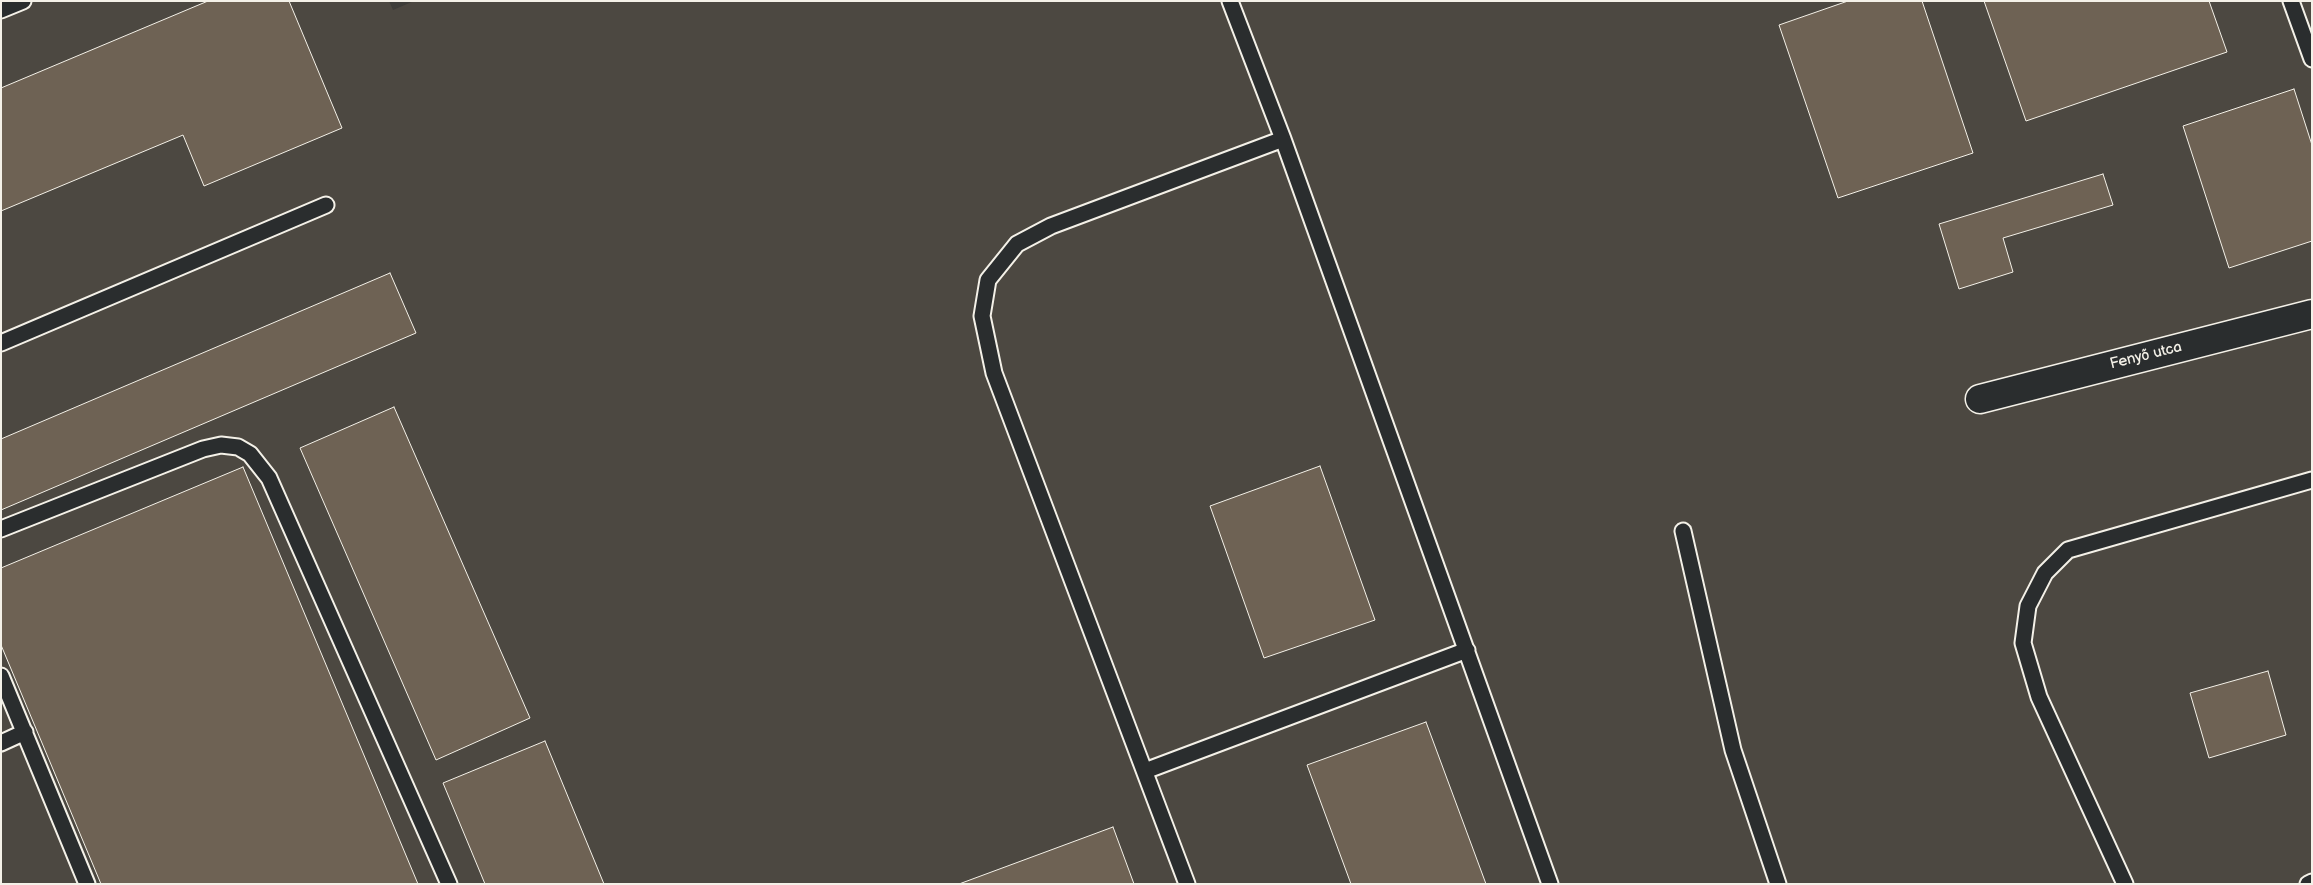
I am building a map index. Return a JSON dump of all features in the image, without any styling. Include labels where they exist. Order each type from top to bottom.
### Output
[{"type":"street","name":"Fenyő utca","points":[[1980,398],[2312,314]]},
{"type":"lane","points":[[1,10],[23,1]]},
{"type":"lane","points":[[1230,1],[1282,139],[1550,884]]},
{"type":"lane","points":[[2291,1],[2312,59]]},
{"type":"lane","points":[[1187,884],[994,373],[982,316],[988,280],[1017,244],[1051,226],[1282,139]]},
{"type":"lane","points":[[1,343],[326,205]]},
{"type":"lane","points":[[1,529],[203,449],[221,445],[238,447],[250,454],[269,478],[449,884]]},
{"type":"lane","points":[[2125,884],[2039,697],[2023,643],[2028,606],[2045,573],[2068,550],[2312,480]]},
{"type":"lane","points":[[1683,531],[1733,750],[1778,884]]},
{"type":"lane","points":[[1145,772],[1467,650]]},
{"type":"lane","points":[[1,676],[87,884]]},
{"type":"lane","points":[[1,743],[25,732]]},
{"type":"lane","points":[[2308,884],[2312,882]]},
{"type":"shaded area","points":[[1,1],[389,1],[393,10],[414,1],[2312,1],[2312,884],[1,884]]},
{"type":"building","points":[[208,1],[289,1],[342,128],[204,186],[183,135],[1,211],[1,88]]},
{"type":"building","points":[[1848,1],[1922,1],[1973,153],[1838,198],[1779,25]]},
{"type":"building","points":[[1984,1],[2209,1],[2227,52],[2026,121]]},
{"type":"building","points":[[2294,89],[2312,145],[2312,241],[2229,268],[2183,126]]},
{"type":"building","points":[[2103,174],[2113,205],[2003,238],[2013,272],[1959,289],[1939,224]]},
{"type":"building","points":[[390,273],[416,333],[1,510],[1,439]]},
{"type":"building","points":[[394,407],[530,718],[436,760],[300,448]]},
{"type":"building","points":[[1320,466],[1375,620],[1264,658],[1210,506]]},
{"type":"building","points":[[243,467],[418,884],[101,884],[1,645],[1,568]]},
{"type":"building","points":[[2268,671],[2286,735],[2209,758],[2190,693]]},
{"type":"building","points":[[1426,722],[1486,884],[1351,884],[1307,765]]},
{"type":"building","points":[[545,741],[604,884],[485,884],[443,783]]},
{"type":"building","points":[[1113,827],[1134,884],[959,884]]}]
